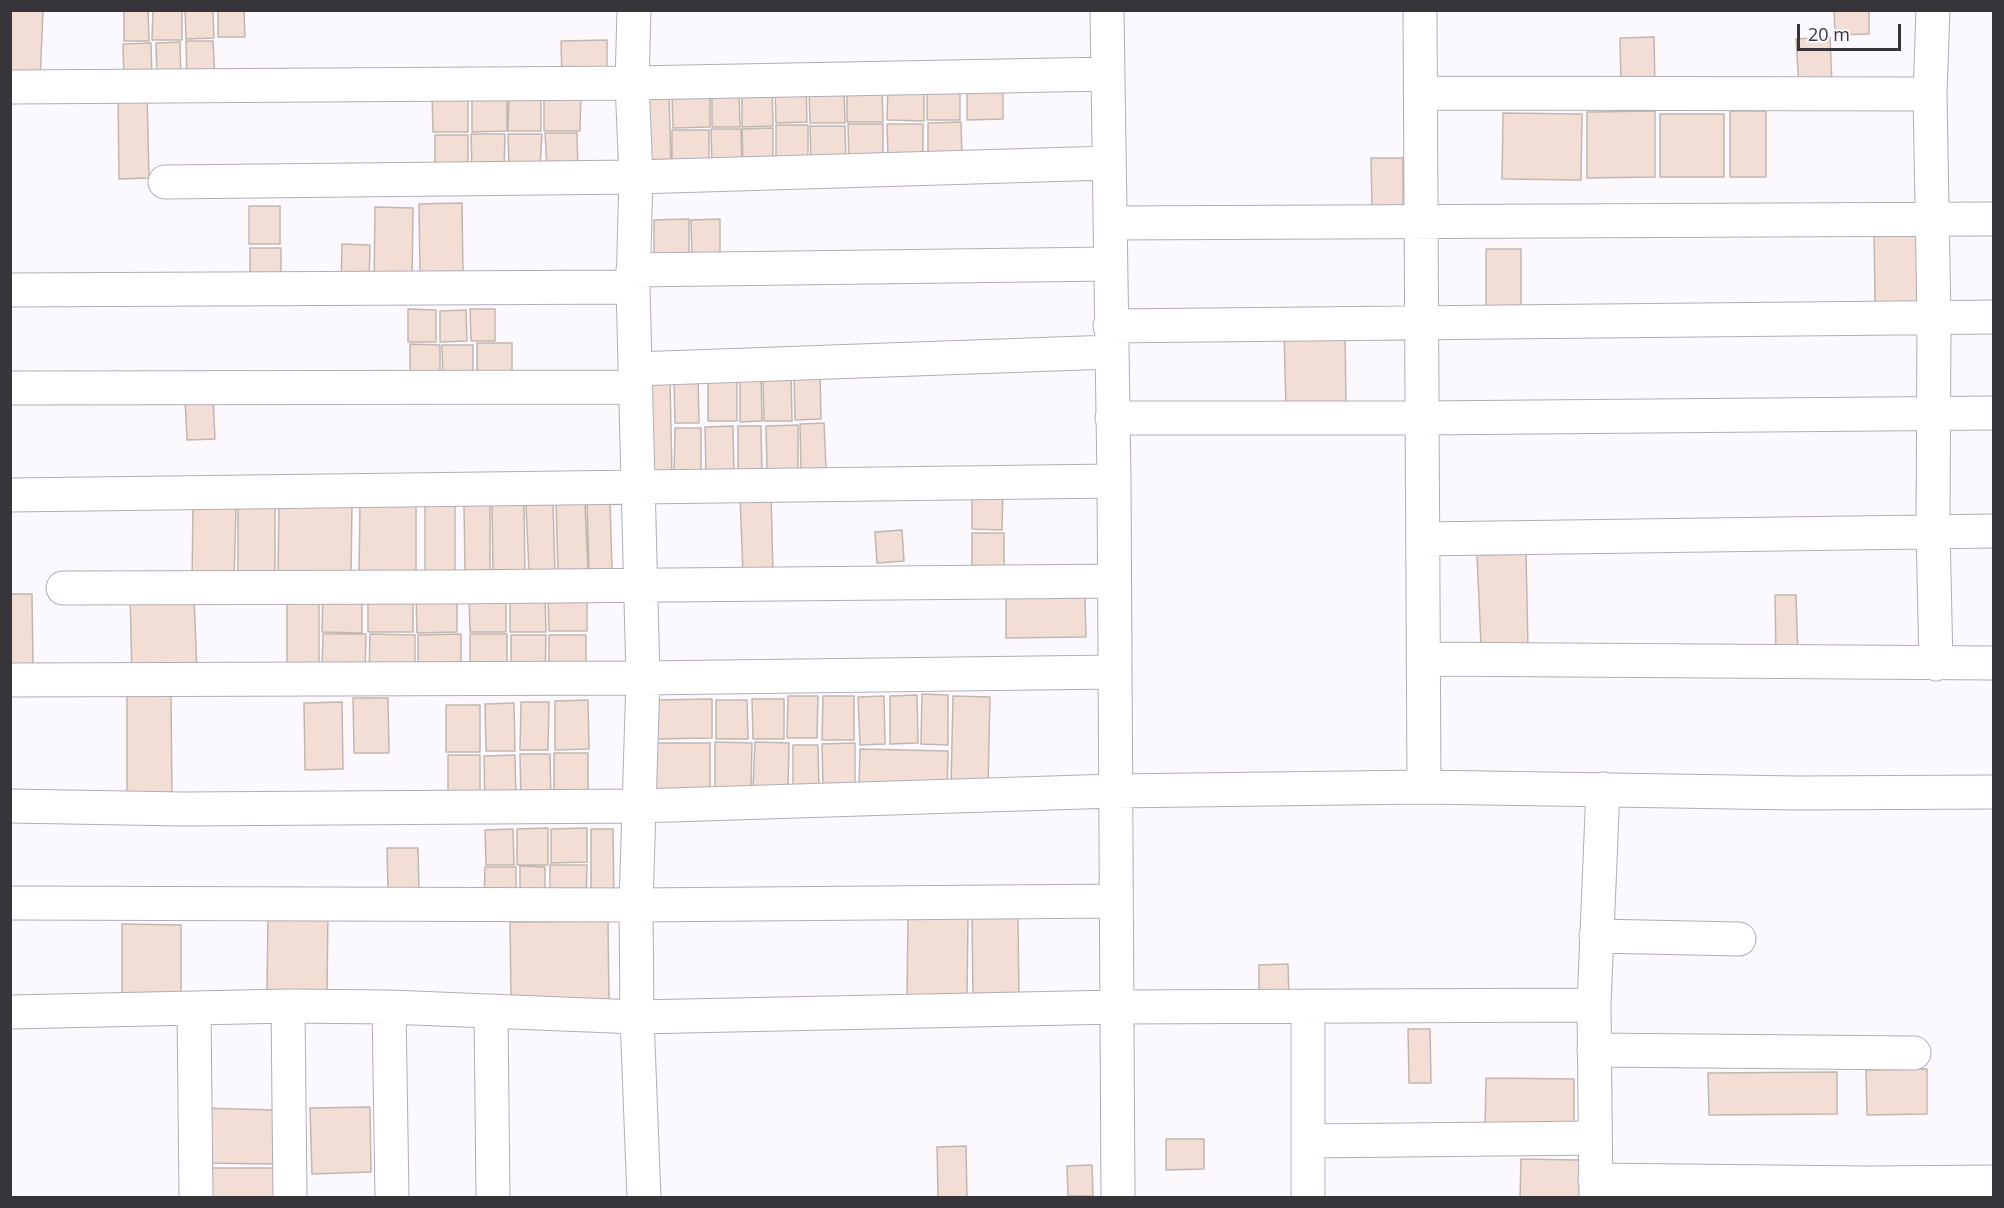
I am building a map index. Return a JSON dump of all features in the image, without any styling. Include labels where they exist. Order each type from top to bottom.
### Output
[{"type":"street","points":[[634,10],[632,83],[636,177],[633,278],[642,678],[636,905],[637,1017],[644,1197]]},
{"type":"street","points":[[1107,10],[1114,481],[1118,1197]]},
{"type":"street","points":[[1420,10],[1424,787]]},
{"type":"street","points":[[1933,10],[1930,94],[1935,317],[1933,531],[1936,664]]},
{"type":"street","points":[[10,87],[632,83],[1108,74]]},
{"type":"street","points":[[1422,93],[1930,94]]},
{"type":"street","points":[[165,182],[636,177],[1109,163]]},
{"type":"street","points":[[1110,224],[1994,219]]},
{"type":"street","points":[[10,290],[633,278],[1110,264]]},
{"type":"street","points":[[10,388],[635,378],[1111,339],[1421,323],[1994,317]]},
{"type":"street","points":[[1112,418],[1994,413]]},
{"type":"street","points":[[10,495],[1114,481]]},
{"type":"street","points":[[1423,539],[1994,531]]},
{"type":"street","points":[[63,588],[1113,581]]},
{"type":"street","points":[[1423,659],[1994,663]]},
{"type":"street","points":[[10,680],[642,678],[1114,672]]},
{"type":"street","points":[[10,806],[183,809],[639,806],[1114,791],[1424,787],[1797,793],[1994,792]]},
{"type":"street","points":[[1604,789],[1594,1005],[1595,1189],[1994,1182]]},
{"type":"street","points":[[10,903],[636,905],[1116,901]]},
{"type":"street","points":[[1596,936],[1739,939]]},
{"type":"street","points":[[10,1012],[288,1006],[389,1007],[637,1017],[1117,1007],[1594,1005]]},
{"type":"street","points":[[288,1006],[290,1197]]},
{"type":"street","points":[[1308,1006],[1308,1197]]},
{"type":"street","points":[[389,1007],[392,1197]]},
{"type":"street","points":[[194,1009],[196,1197]]},
{"type":"street","points":[[491,1012],[493,1197]]},
{"type":"street","points":[[1594,1050],[1914,1053]]},
{"type":"street","points":[[1308,1141],[1595,1138]]},
{"type":"building","points":[[10,10],[43,10],[40,82],[10,81]]},
{"type":"building","points":[[124,10],[148,10],[149,41],[124,41]]},
{"type":"building","points":[[153,10],[182,10],[182,40],[152,40]]},
{"type":"building","points":[[185,10],[213,10],[214,38],[186,39]]},
{"type":"building","points":[[218,10],[244,10],[245,37],[218,37]]},
{"type":"building","points":[[1834,10],[1869,10],[1869,34],[1835,35]]},
{"type":"building","points":[[1654,37],[1655,88],[1621,89],[1620,38]]},
{"type":"building","points":[[1830,37],[1832,85],[1799,87],[1796,39]]},
{"type":"building","points":[[607,40],[607,79],[562,80],[561,41]]},
{"type":"building","points":[[186,41],[213,41],[215,80],[187,81]]},
{"type":"building","points":[[180,42],[181,82],[157,82],[156,43]]},
{"type":"building","points":[[151,43],[152,82],[124,82],[123,44]]},
{"type":"building","points":[[1003,82],[1003,119],[967,120],[967,83]]},
{"type":"building","points":[[927,83],[960,83],[960,120],[927,120]]},
{"type":"building","points":[[888,84],[924,85],[924,121],[887,120]]},
{"type":"building","points":[[806,86],[807,122],[776,123],[775,87]]},
{"type":"building","points":[[847,87],[882,87],[883,122],[847,122]]},
{"type":"building","points":[[809,88],[844,88],[845,123],[810,123]]},
{"type":"building","points":[[772,89],[773,126],[742,127],[742,90]]},
{"type":"building","points":[[468,91],[468,132],[433,132],[432,92]]},
{"type":"building","points":[[507,91],[507,131],[472,132],[472,92]]},
{"type":"building","points":[[509,91],[541,91],[541,131],[508,131]]},
{"type":"building","points":[[544,91],[581,91],[580,131],[544,131]]},
{"type":"building","points":[[669,92],[671,169],[644,170],[642,93]]},
{"type":"building","points":[[739,92],[740,127],[712,127],[712,93]]},
{"type":"building","points":[[118,93],[147,93],[149,178],[119,179]]},
{"type":"building","points":[[710,93],[710,127],[673,128],[672,94]]},
{"type":"building","points":[[1655,111],[1655,177],[1587,178],[1587,112]]},
{"type":"building","points":[[1730,111],[1766,111],[1766,177],[1730,177]]},
{"type":"building","points":[[1503,113],[1582,114],[1581,180],[1502,179]]},
{"type":"building","points":[[1660,114],[1724,114],[1724,177],[1660,177]]},
{"type":"building","points":[[961,122],[962,158],[928,159],[928,123]]},
{"type":"building","points":[[848,124],[883,124],[883,160],[849,160]]},
{"type":"building","points":[[887,124],[923,124],[923,157],[888,157]]},
{"type":"building","points":[[776,125],[808,125],[808,163],[776,163]]},
{"type":"building","points":[[810,126],[845,126],[846,161],[811,162]]},
{"type":"building","points":[[773,128],[773,165],[743,166],[742,129]]},
{"type":"building","points":[[711,129],[741,129],[742,166],[712,167]]},
{"type":"building","points":[[672,130],[709,130],[709,167],[672,168]]},
{"type":"building","points":[[545,133],[577,133],[578,169],[547,169]]},
{"type":"building","points":[[471,134],[505,134],[504,172],[472,170]]},
{"type":"building","points":[[508,134],[542,134],[540,168],[509,169]]},
{"type":"building","points":[[435,135],[468,135],[468,172],[435,172]]},
{"type":"building","points":[[1371,158],[1403,158],[1403,207],[1372,207]]},
{"type":"building","points":[[462,203],[463,273],[420,273],[419,204]]},
{"type":"building","points":[[249,206],[280,206],[280,244],[249,244]]},
{"type":"building","points":[[375,207],[413,208],[412,285],[374,286]]},
{"type":"building","points":[[689,219],[689,258],[654,258],[654,220]]},
{"type":"building","points":[[720,219],[720,257],[692,257],[691,220]]},
{"type":"building","points":[[1923,225],[1924,307],[1875,307],[1874,226]]},
{"type":"building","points":[[342,244],[370,245],[369,286],[341,286]]},
{"type":"building","points":[[250,248],[281,248],[281,286],[250,285]]},
{"type":"building","points":[[1486,249],[1521,249],[1521,306],[1486,306]]},
{"type":"building","points":[[408,309],[436,310],[436,342],[408,342]]},
{"type":"building","points":[[470,309],[495,309],[495,341],[471,341]]},
{"type":"building","points":[[466,310],[467,341],[440,342],[440,311]]},
{"type":"building","points":[[1345,330],[1346,407],[1286,410],[1284,333]]},
{"type":"building","points":[[477,343],[512,343],[512,382],[477,382]]},
{"type":"building","points":[[410,344],[440,345],[440,380],[410,380]]},
{"type":"building","points":[[442,345],[473,345],[473,379],[443,380]]},
{"type":"building","points":[[708,371],[737,371],[737,421],[708,421]]},
{"type":"building","points":[[794,374],[820,374],[821,419],[795,420]]},
{"type":"building","points":[[740,375],[761,375],[762,421],[740,422]]},
{"type":"building","points":[[791,375],[792,421],[764,421],[763,376]]},
{"type":"building","points":[[670,378],[672,477],[651,477],[649,379]]},
{"type":"building","points":[[698,378],[699,423],[675,423],[674,379]]},
{"type":"building","points":[[213,397],[215,439],[187,440],[185,399]]},
{"type":"building","points":[[824,423],[826,469],[801,470],[800,424]]},
{"type":"building","points":[[798,425],[798,472],[767,472],[766,426]]},
{"type":"building","points":[[733,426],[734,475],[706,476],[705,427]]},
{"type":"building","points":[[738,426],[761,426],[762,473],[738,473]]},
{"type":"building","points":[[675,428],[701,428],[701,477],[674,477]]},
{"type":"building","points":[[972,489],[1003,489],[1002,530],[972,529]]},
{"type":"building","points":[[771,494],[773,573],[743,575],[740,495]]},
{"type":"building","points":[[279,502],[352,502],[351,575],[278,575]]},
{"type":"building","points":[[610,502],[612,569],[589,570],[587,503]]},
{"type":"building","points":[[360,503],[416,504],[416,575],[359,574]]},
{"type":"building","points":[[524,503],[525,573],[493,573],[492,504]]},
{"type":"building","points":[[556,503],[585,503],[588,571],[558,571]]},
{"type":"building","points":[[553,504],[555,572],[529,573],[526,505]]},
{"type":"building","points":[[238,505],[275,505],[275,576],[238,576]]},
{"type":"building","points":[[464,505],[490,505],[490,573],[465,573]]},
{"type":"building","points":[[193,506],[236,507],[234,582],[192,581]]},
{"type":"building","points":[[425,506],[455,506],[455,573],[425,574]]},
{"type":"building","points":[[902,530],[904,561],[877,563],[875,532]]},
{"type":"building","points":[[972,533],[1004,533],[1004,573],[972,573]]},
{"type":"building","points":[[1526,554],[1528,646],[1481,646],[1477,555]]},
{"type":"building","points":[[10,594],[32,594],[33,667],[10,667]]},
{"type":"building","points":[[323,594],[362,595],[362,633],[322,632]]},
{"type":"building","points":[[368,594],[413,595],[413,632],[368,632]]},
{"type":"building","points":[[1775,595],[1796,595],[1798,660],[1776,660]]},
{"type":"building","points":[[194,596],[197,673],[132,675],[130,597]]},
{"type":"building","points":[[416,596],[457,596],[457,632],[417,633]]},
{"type":"building","points":[[506,596],[506,632],[470,632],[469,597]]},
{"type":"building","points":[[287,597],[319,597],[319,675],[287,675]]},
{"type":"building","points":[[545,597],[546,632],[510,632],[510,598]]},
{"type":"building","points":[[548,597],[587,597],[587,631],[549,631]]},
{"type":"building","points":[[1085,597],[1086,637],[1006,638],[1006,598]]},
{"type":"building","points":[[323,634],[366,634],[365,674],[322,674]]},
{"type":"building","points":[[370,634],[415,635],[415,675],[369,674]]},
{"type":"building","points":[[461,634],[461,673],[418,674],[418,635]]},
{"type":"building","points":[[470,634],[507,634],[507,673],[470,673]]},
{"type":"building","points":[[511,635],[546,635],[545,673],[511,672]]},
{"type":"building","points":[[549,635],[586,635],[586,670],[549,670]]},
{"type":"building","points":[[127,692],[171,692],[172,800],[127,801]]},
{"type":"building","points":[[922,694],[948,695],[948,745],[921,744]]},
{"type":"building","points":[[917,695],[918,743],[890,744],[890,696]]},
{"type":"building","points":[[788,696],[818,696],[817,738],[787,738]]},
{"type":"building","points":[[823,696],[854,696],[854,740],[822,740]]},
{"type":"building","points":[[884,696],[885,744],[860,745],[858,697]]},
{"type":"building","points":[[953,696],[990,697],[988,788],[951,787]]},
{"type":"building","points":[[353,698],[388,698],[389,753],[354,753]]},
{"type":"building","points":[[712,699],[712,738],[655,739],[654,700]]},
{"type":"building","points":[[752,699],[784,699],[784,739],[753,739]]},
{"type":"building","points":[[588,700],[589,749],[555,750],[555,701]]},
{"type":"building","points":[[716,700],[747,700],[748,739],[716,739]]},
{"type":"building","points":[[342,702],[343,769],[305,770],[304,703]]},
{"type":"building","points":[[521,702],[549,702],[548,750],[520,750]]},
{"type":"building","points":[[514,703],[515,751],[486,751],[485,704]]},
{"type":"building","points":[[446,705],[480,705],[480,752],[446,752]]},
{"type":"building","points":[[715,742],[752,743],[751,788],[715,788]]},
{"type":"building","points":[[755,742],[789,743],[788,789],[753,787]]},
{"type":"building","points":[[655,743],[710,743],[710,793],[655,793]]},
{"type":"building","points":[[855,743],[855,788],[823,788],[822,744]]},
{"type":"building","points":[[793,745],[818,745],[819,789],[793,789]]},
{"type":"building","points":[[860,749],[948,751],[947,789],[859,788]]},
{"type":"building","points":[[554,753],[588,753],[588,802],[554,802]]},
{"type":"building","points":[[520,754],[550,754],[551,803],[521,803]]},
{"type":"building","points":[[448,755],[480,755],[480,804],[448,804]]},
{"type":"building","points":[[515,755],[516,804],[485,804],[484,756]]},
{"type":"building","points":[[548,828],[548,865],[517,865],[517,829]]},
{"type":"building","points":[[587,828],[587,862],[551,863],[551,829]]},
{"type":"building","points":[[513,829],[514,865],[486,865],[485,830]]},
{"type":"building","points":[[591,829],[613,829],[614,902],[591,902]]},
{"type":"building","points":[[387,848],[418,848],[419,891],[388,892]]},
{"type":"building","points":[[550,865],[587,865],[586,904],[550,904]]},
{"type":"building","points":[[520,866],[545,867],[545,902],[520,902]]},
{"type":"building","points":[[485,867],[516,867],[516,903],[484,903]]},
{"type":"building","points":[[268,910],[328,910],[327,992],[267,992]]},
{"type":"building","points":[[908,916],[968,916],[967,999],[907,998]]},
{"type":"building","points":[[972,918],[1018,918],[1019,1001],[973,1001]]},
{"type":"building","points":[[608,921],[609,1001],[511,1002],[510,922]]},
{"type":"building","points":[[122,924],[181,925],[181,1005],[122,1005]]},
{"type":"building","points":[[1288,964],[1289,999],[1259,1000],[1259,965]]},
{"type":"building","points":[[1408,1029],[1430,1029],[1431,1083],[1409,1083]]},
{"type":"building","points":[[1927,1069],[1927,1114],[1867,1115],[1866,1070]]},
{"type":"building","points":[[1837,1072],[1837,1114],[1709,1115],[1708,1073]]},
{"type":"building","points":[[1486,1078],[1574,1079],[1574,1130],[1485,1129]]},
{"type":"building","points":[[370,1107],[371,1172],[312,1174],[310,1108]]},
{"type":"building","points":[[204,1108],[274,1110],[273,1164],[203,1163]]},
{"type":"building","points":[[1166,1139],[1204,1139],[1204,1169],[1166,1170]]},
{"type":"building","points":[[966,1146],[967,1197],[938,1197],[937,1147]]},
{"type":"building","points":[[1521,1159],[1580,1160],[1579,1198],[1520,1198]]},
{"type":"building","points":[[1092,1165],[1093,1196],[1068,1196],[1067,1166]]},
{"type":"building","points":[[212,1168],[281,1168],[281,1198],[212,1198]]}]
